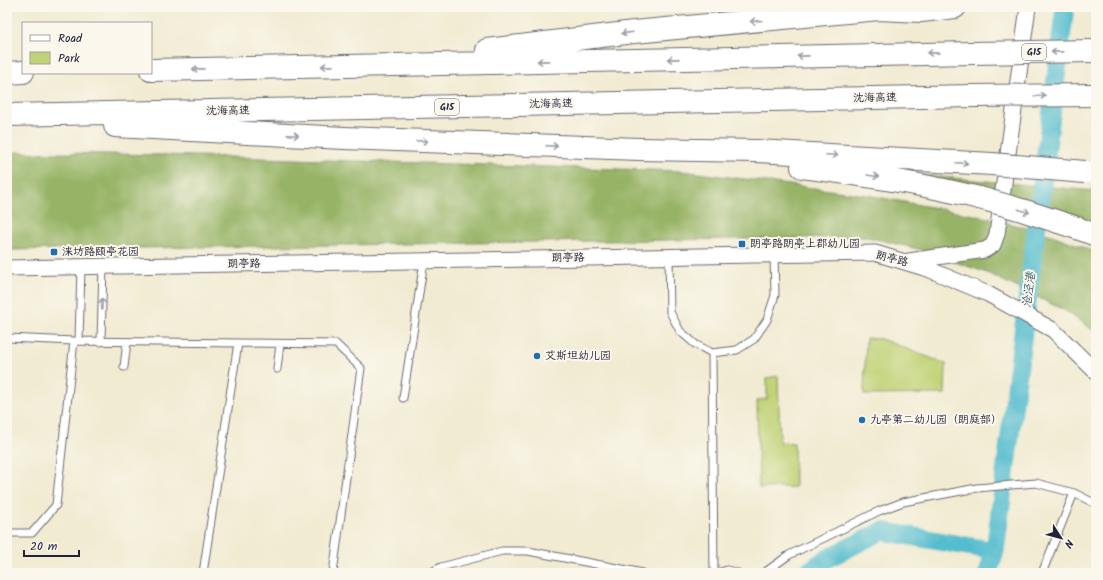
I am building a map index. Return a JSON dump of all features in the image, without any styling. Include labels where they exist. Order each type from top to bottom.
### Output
[{"type":"highway","points":[[366,65],[634,32],[885,8],[921,11],[955,7]]},
{"type":"highway","name":"G15","points":[[152,70],[972,52],[1096,51]]},
{"type":"highway","points":[[7,73],[22,72]]},
{"type":"highway","name":"沈海高速","points":[[7,115],[973,96],[1096,95]]},
{"type":"highway","points":[[7,126],[614,113],[887,98]]},
{"type":"highway","points":[[72,124],[344,138],[639,149],[757,151],[992,164],[1090,175]]},
{"type":"highway","points":[[639,149],[755,161],[864,175],[918,184],[987,200],[1086,231]]},
{"type":"street","points":[[904,262],[985,250],[993,245],[998,234],[1028,7]]},
{"type":"street","name":"朗亭路","points":[[7,268],[875,253],[928,269],[988,294],[1053,330],[1096,372]]},
{"type":"lane","points":[[669,257],[670,312],[680,331],[695,344],[712,352],[737,350],[754,339],[767,320],[775,295],[774,255]]},
{"type":"lane","points":[[403,398],[424,261]]},
{"type":"lane","points":[[7,533],[32,533],[56,505],[77,341],[81,266]]},
{"type":"lane","points":[[101,342],[104,266]]},
{"type":"lane","points":[[7,338],[101,342],[336,344],[361,368],[333,573]]},
{"type":"lane","points":[[124,367],[127,342]]},
{"type":"lane","points":[[203,573],[238,343]]},
{"type":"lane","points":[[277,369],[280,344]]},
{"type":"lane","points":[[712,352],[714,573]]},
{"type":"lane","points":[[764,573],[789,555],[879,511],[903,502],[977,488],[1036,483],[1074,493],[1096,504]]},
{"type":"lane","points":[[1042,573],[1074,493]]},
{"type":"lane","points":[[430,573],[441,567],[502,551],[528,551],[625,571],[643,573]]},
{"type":"lane","points":[[718,573],[727,570],[738,573]]},
{"type":"green space","points":[[7,152],[162,155],[682,171],[867,195],[989,218],[1052,235],[1096,252],[1096,332],[1064,310],[987,273],[918,249],[867,237],[7,250]]},
{"type":"green space","points":[[908,174],[1096,191],[1096,225]]},
{"type":"green space","points":[[866,338],[881,339],[946,364],[945,394],[864,395]]},
{"type":"green space","points":[[778,376],[780,442],[794,443],[795,487],[759,488],[757,400],[767,399],[767,378]]},
{"type":"waterway","name":"沧泾港","points":[[988,573],[995,551],[1065,7]]},
{"type":"waterway","points":[[806,573],[826,559],[882,531],[995,551]]},
{"type":"place","name":"朗亭路朗亭上郡幼儿园","points":[[742,244]]},
{"type":"place","name":"涞坊路颐亭花园","points":[[54,252]]},
{"type":"place","name":"艾斯坦幼儿园","points":[[537,356]]},
{"type":"place","name":"九亭第二幼儿园（朗庭部）","points":[[862,420]]}]
